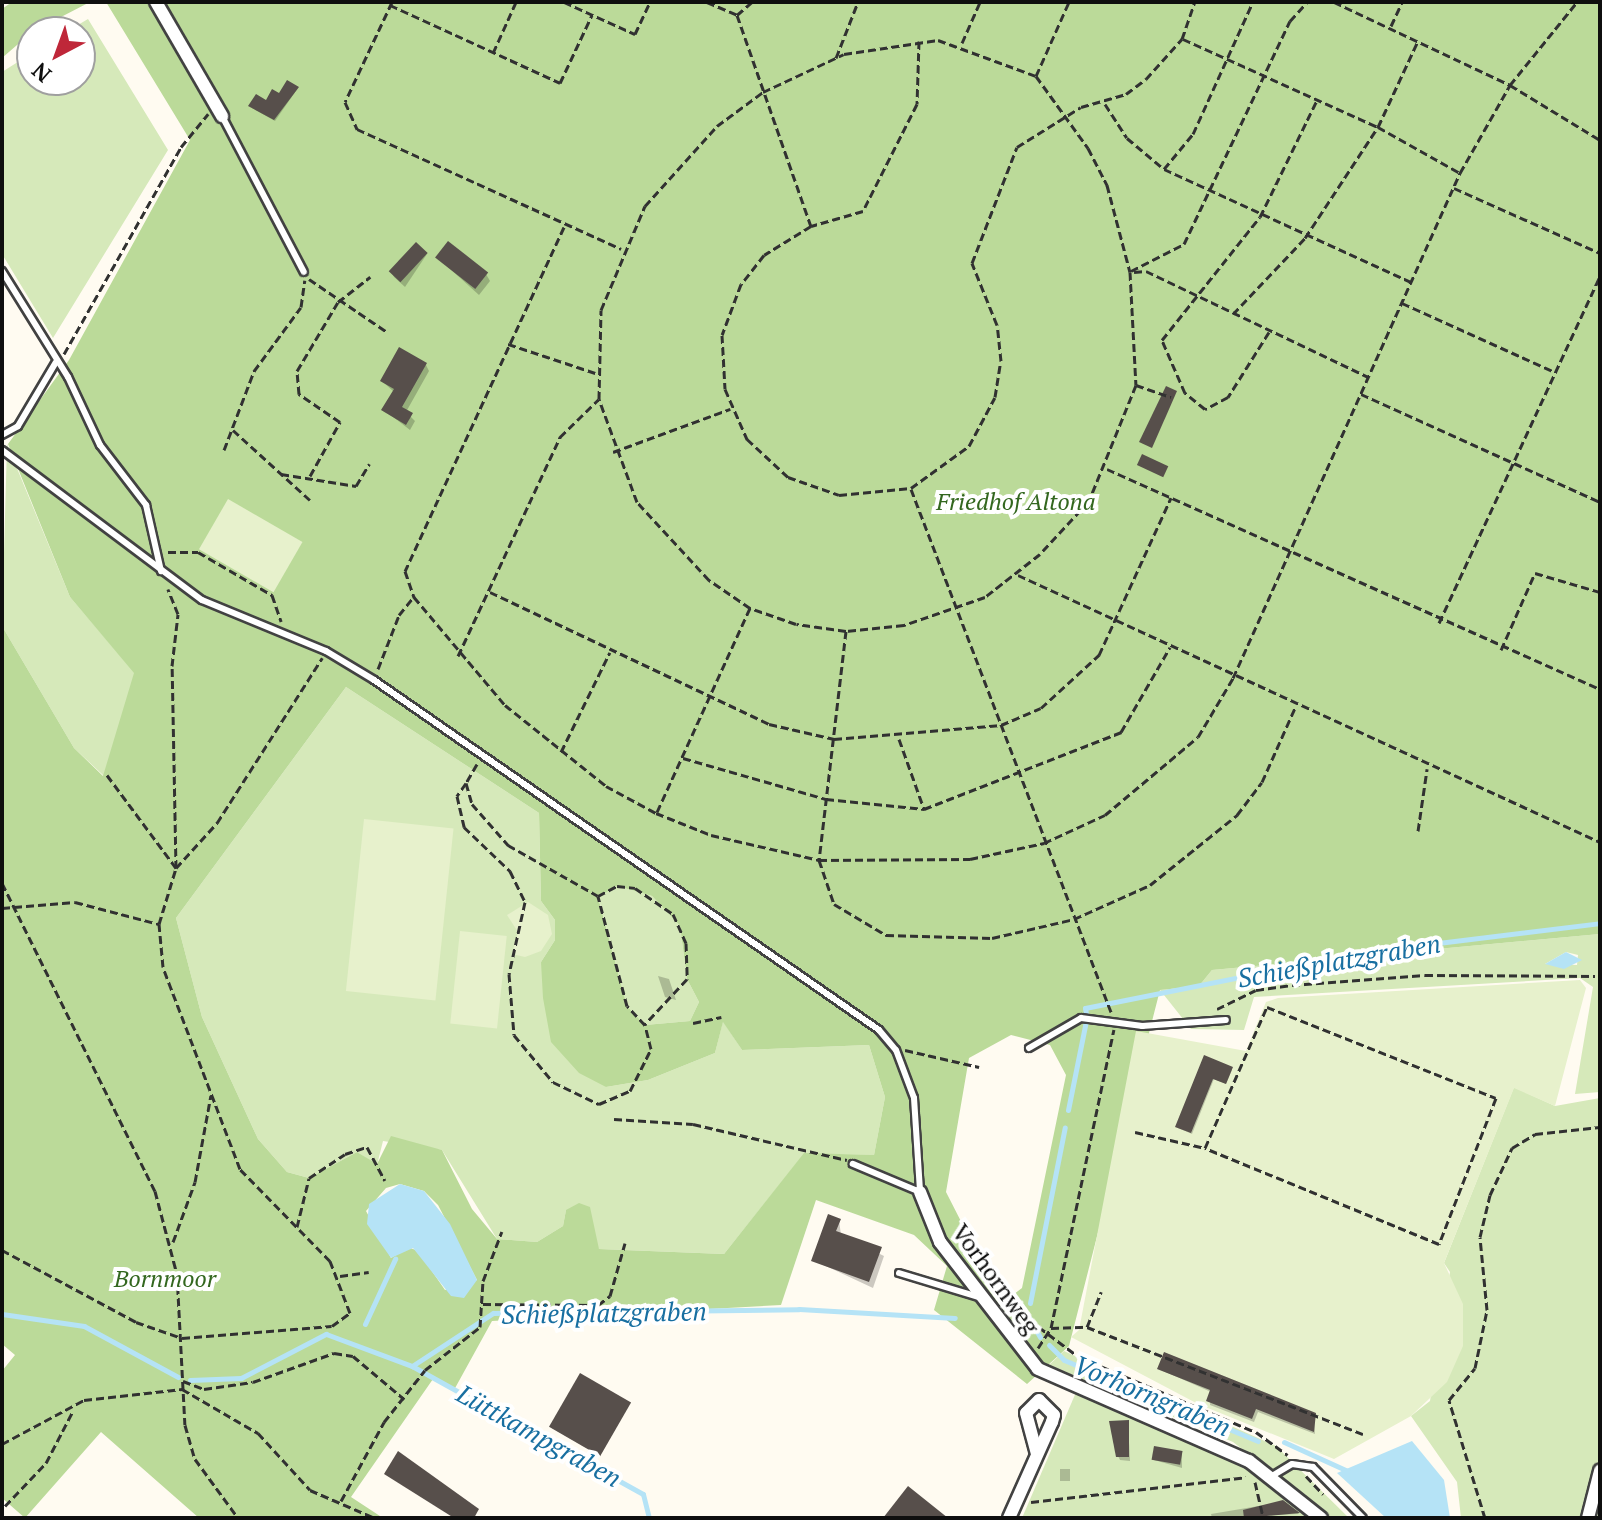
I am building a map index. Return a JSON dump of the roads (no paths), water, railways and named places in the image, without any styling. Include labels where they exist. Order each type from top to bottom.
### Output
[{"type":"street","points":[[156,2],[218,111]]},
{"type":"street","name":"Vorhornweg","points":[[920,1192],[932,1228],[1026,1358],[1056,1378],[1272,1476],[1321,1518]]},
{"type":"street","points":[[1037,1454],[1027,1408],[1045,1401],[1056,1378]]},
{"type":"street","points":[[1009,1518],[1054,1415],[1045,1401]]},
{"type":"street","points":[[1588,1518],[1600,1471]]},
{"type":"lane","points":[[218,111],[304,272]]},
{"type":"lane","points":[[2,271],[100,445],[146,505],[160,553],[161,571]]},
{"type":"lane","points":[[2,435],[18,426],[56,362]]},
{"type":"lane","points":[[2,450],[202,600],[326,651],[374,680],[857,1012],[896,1050],[914,1098],[920,1192],[853,1164]]},
{"type":"lane","points":[[1029,1048],[1081,1018],[1116,1021],[1226,1020]]},
{"type":"lane","points":[[899,1273],[982,1298]]},
{"type":"lane","points":[[1272,1476],[1297,1464],[1321,1473],[1363,1518]]},
{"type":"water","points":[[1566,952],[1582,960],[1564,969],[1545,964]]},
{"type":"water","points":[[400,1184],[424,1191],[450,1224],[477,1280],[464,1298],[451,1296],[413,1248],[391,1258],[367,1224],[369,1204]]},
{"type":"water","points":[[1412,1441],[1444,1480],[1450,1518],[1386,1518],[1337,1473]]},
{"type":"waterway","name":"Schießplatzgraben","points":[[1086,1014],[1085,1008],[1365,952],[1600,923]]},
{"type":"waterway","name":"Schießplatzgraben","points":[[1068,1110],[1086,1021]]},
{"type":"waterway","name":"Schießplatzgraben","points":[[1030,1303],[1065,1127]]},
{"type":"waterway","points":[[365,1324],[395,1259]]},
{"type":"waterway","name":"Schießplatzgraben","points":[[190,1380],[241,1378],[326,1334],[412,1366],[493,1313],[799,1309],[955,1318]]},
{"type":"waterway","name":"Schießplatzgraben","points":[[2,1314],[84,1326],[178,1377]]},
{"type":"waterway","name":"Vorhorngraben","points":[[1020,1318],[1029,1318],[1040,1337]]},
{"type":"waterway","name":"Vorhorngraben","points":[[1049,1345],[1064,1360],[1258,1441]]},
{"type":"waterway","name":"Lüttkampgraben","points":[[412,1366],[643,1494],[649,1518]]},
{"type":"waterway","name":"Vorhorngraben","points":[[1284,1442],[1348,1471]]},
{"type":"park label","name":"Friedhof Altona","points":[[1016,502]]},
{"type":"park label","name":"Bornmoor","points":[[165,1279]]}]
